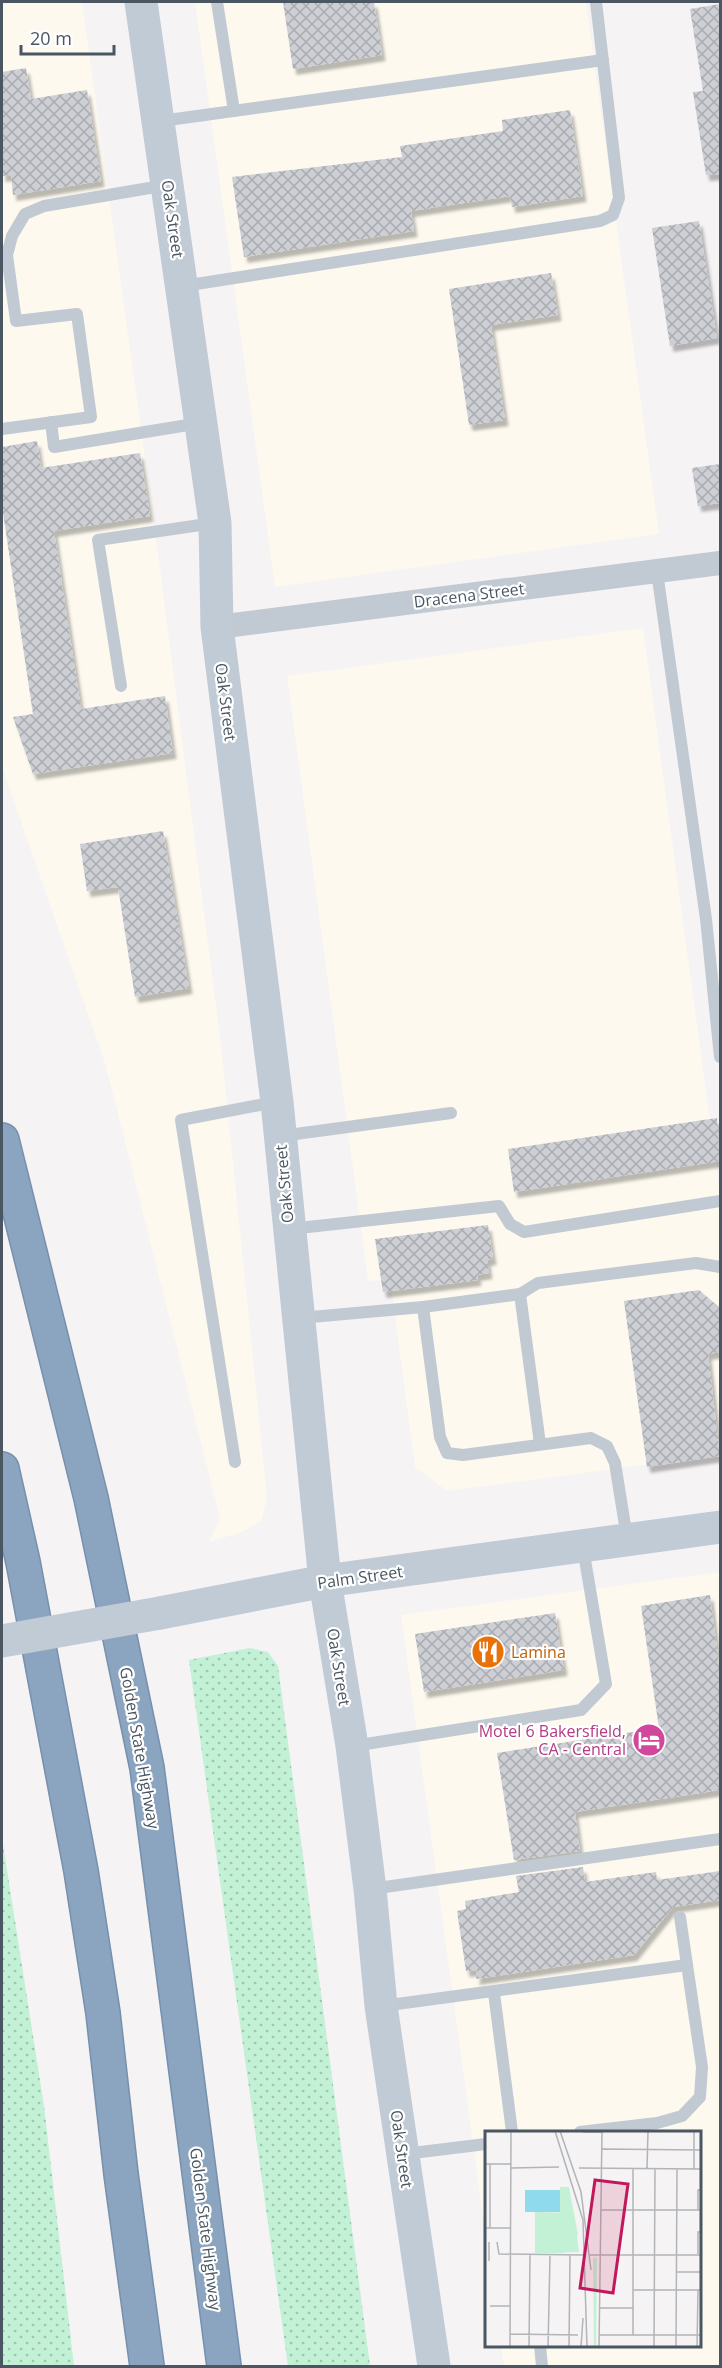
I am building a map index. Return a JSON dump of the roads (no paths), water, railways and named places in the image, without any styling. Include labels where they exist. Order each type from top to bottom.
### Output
[{"type":"highway","name":"Golden State Highway","points":[[2,1140],[91,1498],[147,1768],[224,2367]]},
{"type":"highway","points":[[2,1469],[23,1562],[81,1871],[103,2013],[121,2174],[147,2367]]},
{"type":"highway","points":[[121,2174],[127,2367]]},
{"type":"main road","name":"Oak Street","points":[[141,2],[215,523],[217,627],[280,1137],[325,1581],[352,1746],[370,1889],[381,2006],[434,2367]]},
{"type":"main road","name":"Palm Street","points":[[2,1641],[325,1581],[720,1527]]},
{"type":"street","name":"Dracena Street","points":[[217,627],[720,563]]},
{"type":"lane","points":[[217,2],[234,111]]},
{"type":"lane","points":[[182,286],[600,221],[613,215],[619,198],[596,2]]},
{"type":"lane","points":[[159,121],[603,60]]},
{"type":"lane","points":[[2,429],[91,417],[77,314],[16,321],[7,255],[12,236],[25,214],[44,206],[168,185]]},
{"type":"lane","points":[[51,422],[54,447],[201,423]]},
{"type":"lane","points":[[121,686],[98,540],[215,523]]},
{"type":"lane","points":[[657,572],[706,919],[720,1058]]},
{"type":"lane","points":[[235,1462],[181,1120],[276,1102]]},
{"type":"lane","points":[[280,1137],[451,1113]]},
{"type":"lane","points":[[288,1229],[499,1206],[510,1224],[524,1232],[720,1201]]},
{"type":"lane","points":[[299,1318],[423,1307],[520,1294],[538,1283],[696,1263],[720,1267]]},
{"type":"lane","points":[[520,1294],[540,1444]]},
{"type":"lane","points":[[423,1307],[440,1437],[447,1453],[464,1455],[591,1438],[607,1446],[615,1462],[628,1539]]},
{"type":"lane","points":[[352,1746],[581,1710],[606,1684],[583,1546]]},
{"type":"lane","points":[[370,1889],[720,1839]]},
{"type":"lane","points":[[595,2131],[657,2123],[682,2116],[700,2097],[702,2067],[680,1917]]},
{"type":"lane","points":[[381,2006],[687,1965]]},
{"type":"lane","points":[[494,1992],[512,2131]]},
{"type":"lane","points":[[403,2155],[485,2144]]},
{"type":"lane","points":[[540,2347],[542,2367]]},
{"type":"place","name":"Lamina","points":[[488,1652]]},
{"type":"place","name":"Motel 6 Bakersfield, CA - Central","points":[[649,1740]]}]
